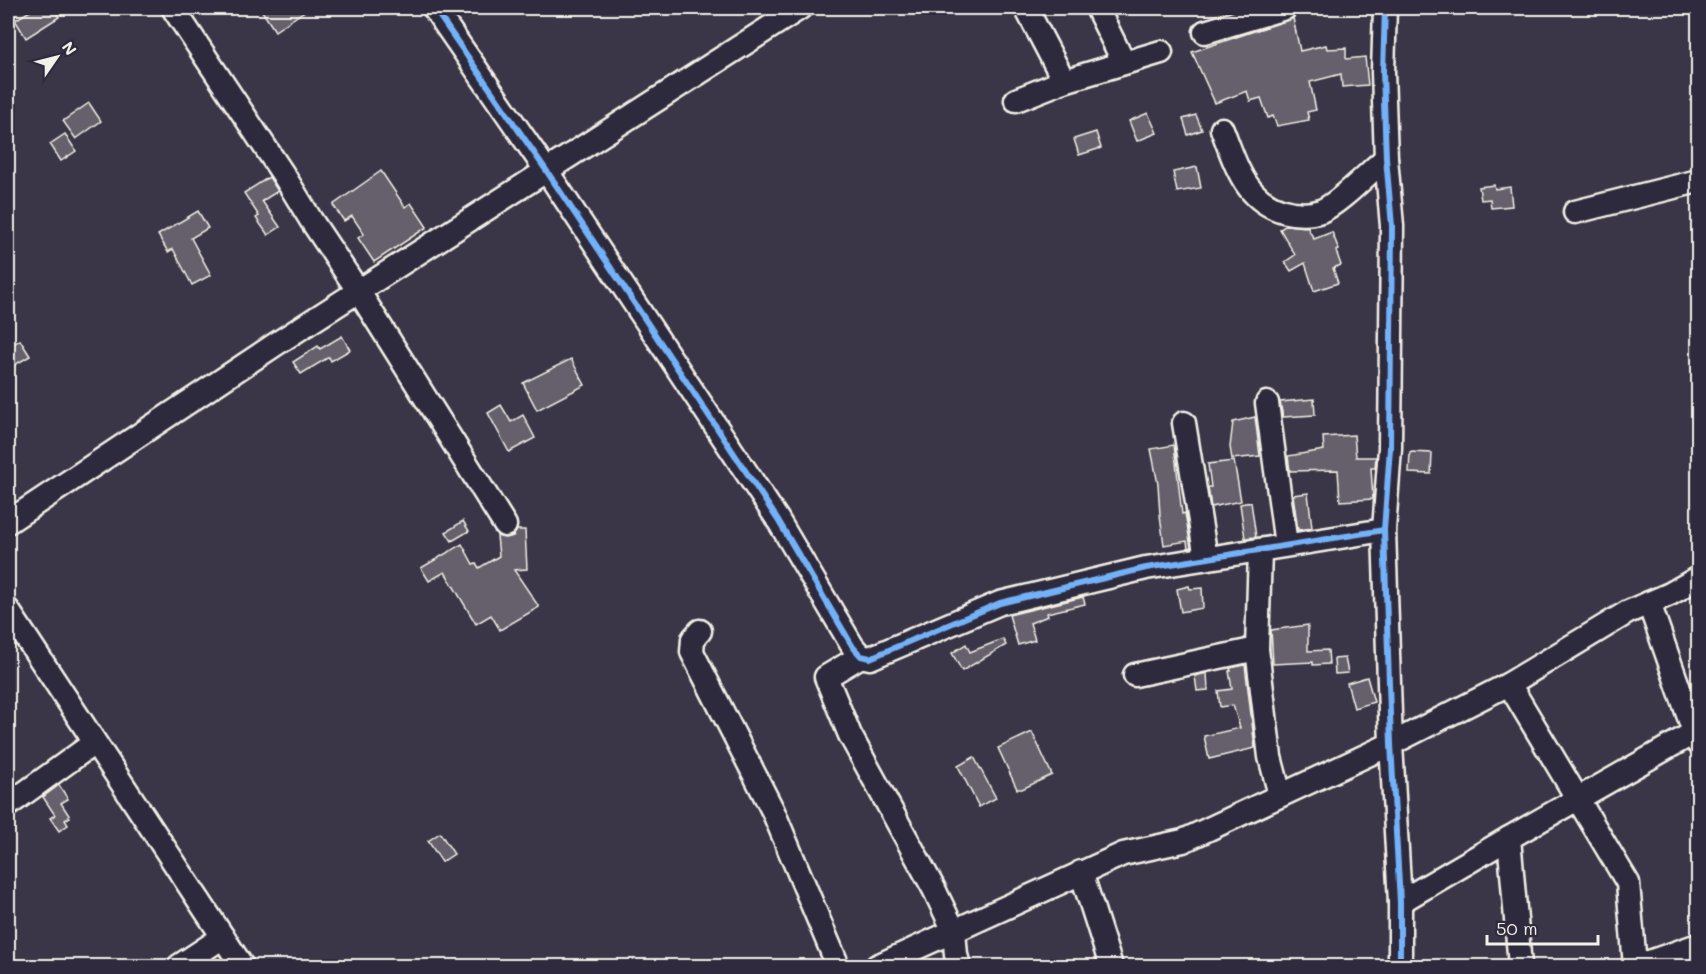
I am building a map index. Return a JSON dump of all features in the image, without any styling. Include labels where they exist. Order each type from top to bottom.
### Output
[{"type":"street","points":[[173,8],[283,174],[310,220],[359,291],[505,525]]},
{"type":"street","points":[[434,8],[546,170],[778,520],[853,647],[861,656],[870,658],[1000,603],[1146,568],[1384,530]]},
{"type":"street","points":[[8,522],[276,344],[800,8]]},
{"type":"street","points":[[1026,8],[1064,81]]},
{"type":"street","points":[[1097,8],[1124,63]]},
{"type":"street","points":[[1204,32],[1285,8]]},
{"type":"street","points":[[1385,8],[1383,72],[1386,158],[1392,226],[1392,316],[1390,448],[1384,530],[1391,744],[1400,902],[1400,966]]},
{"type":"street","points":[[1016,100],[1064,81],[1161,52]]},
{"type":"street","points":[[1222,129],[1243,181],[1251,193],[1285,212],[1300,214],[1320,211],[1337,200],[1386,158]]},
{"type":"street","points":[[1575,212],[1698,181]]},
{"type":"street","points":[[1267,403],[1286,545]]},
{"type":"street","points":[[1184,423],[1206,558]]},
{"type":"street","points":[[1260,550],[1257,649],[1270,757],[1280,795]]},
{"type":"street","points":[[877,966],[1122,854],[1183,841],[1391,744],[1509,684],[1628,612],[1670,594],[1698,578]]},
{"type":"street","points":[[1400,902],[1577,799],[1696,737],[1649,603]]},
{"type":"street","points":[[8,610],[242,966]]},
{"type":"street","points":[[700,631],[693,639],[692,652],[773,811],[838,966]]},
{"type":"street","points":[[1134,675],[1257,649]]},
{"type":"street","points":[[861,656],[826,677],[850,735],[934,889],[954,931],[959,966]]},
{"type":"street","points":[[1509,684],[1628,883],[1637,966],[1698,945]]},
{"type":"street","points":[[8,805],[94,743]]},
{"type":"street","points":[[1509,838],[1520,966]]},
{"type":"street","points":[[1081,873],[1111,966]]},
{"type":"street","points":[[179,966],[223,937]]},
{"type":"building","points":[[35,8],[53,8],[59,17],[26,38],[15,20]]},
{"type":"building","points":[[260,8],[309,8],[275,31]]},
{"type":"building","points":[[1293,18],[1300,51],[1326,45],[1327,49],[1346,48],[1346,59],[1365,57],[1368,85],[1342,87],[1341,74],[1310,82],[1316,110],[1307,112],[1309,120],[1277,126],[1273,116],[1268,118],[1261,98],[1250,101],[1247,91],[1215,103],[1192,52]]},
{"type":"building","points":[[89,103],[101,121],[76,139],[63,121]]},
{"type":"building","points":[[1148,113],[1157,133],[1137,141],[1129,121]]},
{"type":"building","points":[[1196,115],[1202,130],[1188,135],[1183,119]]},
{"type":"building","points":[[1096,132],[1101,148],[1079,155],[1074,139]]},
{"type":"building","points":[[65,134],[76,151],[61,161],[50,144]]},
{"type":"building","points":[[1197,167],[1201,188],[1177,192],[1173,172]]},
{"type":"building","points":[[381,171],[405,207],[411,203],[427,227],[374,262],[358,238],[364,234],[352,216],[344,221],[333,205]]},
{"type":"building","points":[[269,177],[278,191],[262,201],[280,227],[268,235],[256,218],[259,216],[244,193]]},
{"type":"building","points":[[1494,185],[1495,189],[1510,187],[1512,206],[1491,208],[1490,199],[1481,200],[1479,187]]},
{"type":"building","points":[[198,211],[208,228],[191,238],[211,275],[192,285],[173,249],[168,252],[158,235]]},
{"type":"building","points":[[1287,225],[1307,227],[1314,239],[1332,232],[1339,250],[1336,251],[1341,265],[1333,268],[1338,283],[1314,291],[1305,263],[1291,271],[1285,262],[1295,255],[1280,229]]},
{"type":"building","points":[[342,336],[350,350],[331,361],[329,357],[301,374],[293,362],[318,346],[320,349]]},
{"type":"building","points":[[20,340],[30,356],[8,369],[8,347]]},
{"type":"building","points":[[571,359],[585,385],[537,410],[523,383]]},
{"type":"building","points":[[1314,399],[1315,415],[1283,417],[1280,402]]},
{"type":"building","points":[[501,405],[511,422],[523,415],[535,438],[509,452],[488,413]]},
{"type":"building","points":[[1255,417],[1260,456],[1232,459],[1230,447],[1233,422]]},
{"type":"building","points":[[1354,435],[1356,457],[1376,457],[1375,468],[1371,468],[1373,499],[1340,501],[1338,470],[1290,471],[1288,456],[1324,450],[1323,437]]},
{"type":"building","points":[[1174,445],[1182,514],[1185,513],[1191,547],[1188,548],[1187,541],[1164,545],[1158,484],[1151,449]]},
{"type":"building","points":[[1410,452],[1432,453],[1431,474],[1409,473]]},
{"type":"building","points":[[1234,461],[1241,501],[1211,507],[1208,464]]},
{"type":"building","points":[[1308,493],[1312,528],[1298,530],[1293,495]]},
{"type":"building","points":[[1251,502],[1256,537],[1245,538],[1240,504]]},
{"type":"building","points":[[463,521],[469,531],[452,541],[446,532]]},
{"type":"building","points":[[517,530],[525,530],[527,569],[514,570],[539,607],[500,630],[491,615],[476,624],[445,572],[429,581],[421,568],[462,544],[473,564],[476,563],[479,568],[499,556],[497,536],[506,538],[513,536]]},
{"type":"building","points":[[1189,586],[1190,589],[1202,588],[1203,608],[1181,612],[1177,589]]},
{"type":"building","points":[[1083,597],[1085,604],[1047,613],[1048,616],[1030,623],[1035,640],[1018,645],[1009,615]]},
{"type":"building","points":[[1308,625],[1308,651],[1328,650],[1329,664],[1313,665],[1313,662],[1273,664],[1271,630]]},
{"type":"building","points":[[1003,639],[1006,645],[962,671],[952,653],[966,644],[970,652]]},
{"type":"building","points":[[1345,658],[1348,673],[1335,674],[1334,659]]},
{"type":"building","points":[[1245,665],[1255,748],[1209,759],[1204,736],[1240,728],[1233,705],[1220,707],[1218,691],[1232,689],[1230,668]]},
{"type":"building","points":[[1207,673],[1208,690],[1197,691],[1195,676]]},
{"type":"building","points":[[1367,677],[1374,702],[1354,708],[1347,683]]},
{"type":"building","points":[[1032,732],[1052,775],[1022,789],[1017,789],[998,748]]},
{"type":"building","points":[[974,757],[996,798],[979,807],[958,766]]},
{"type":"building","points":[[59,785],[68,799],[61,803],[70,817],[65,820],[68,825],[59,831],[50,818],[55,815],[43,797]]},
{"type":"building","points":[[440,833],[454,854],[442,862],[428,841]]},
{"type":"cycle path","points":[[434,8],[546,170],[778,520],[853,647],[861,656],[870,658],[1000,603],[1146,568],[1384,530]]},
{"type":"cycle path","points":[[1385,8],[1383,72],[1386,158],[1392,226],[1390,448],[1384,530],[1391,744],[1400,902],[1400,966]]}]
